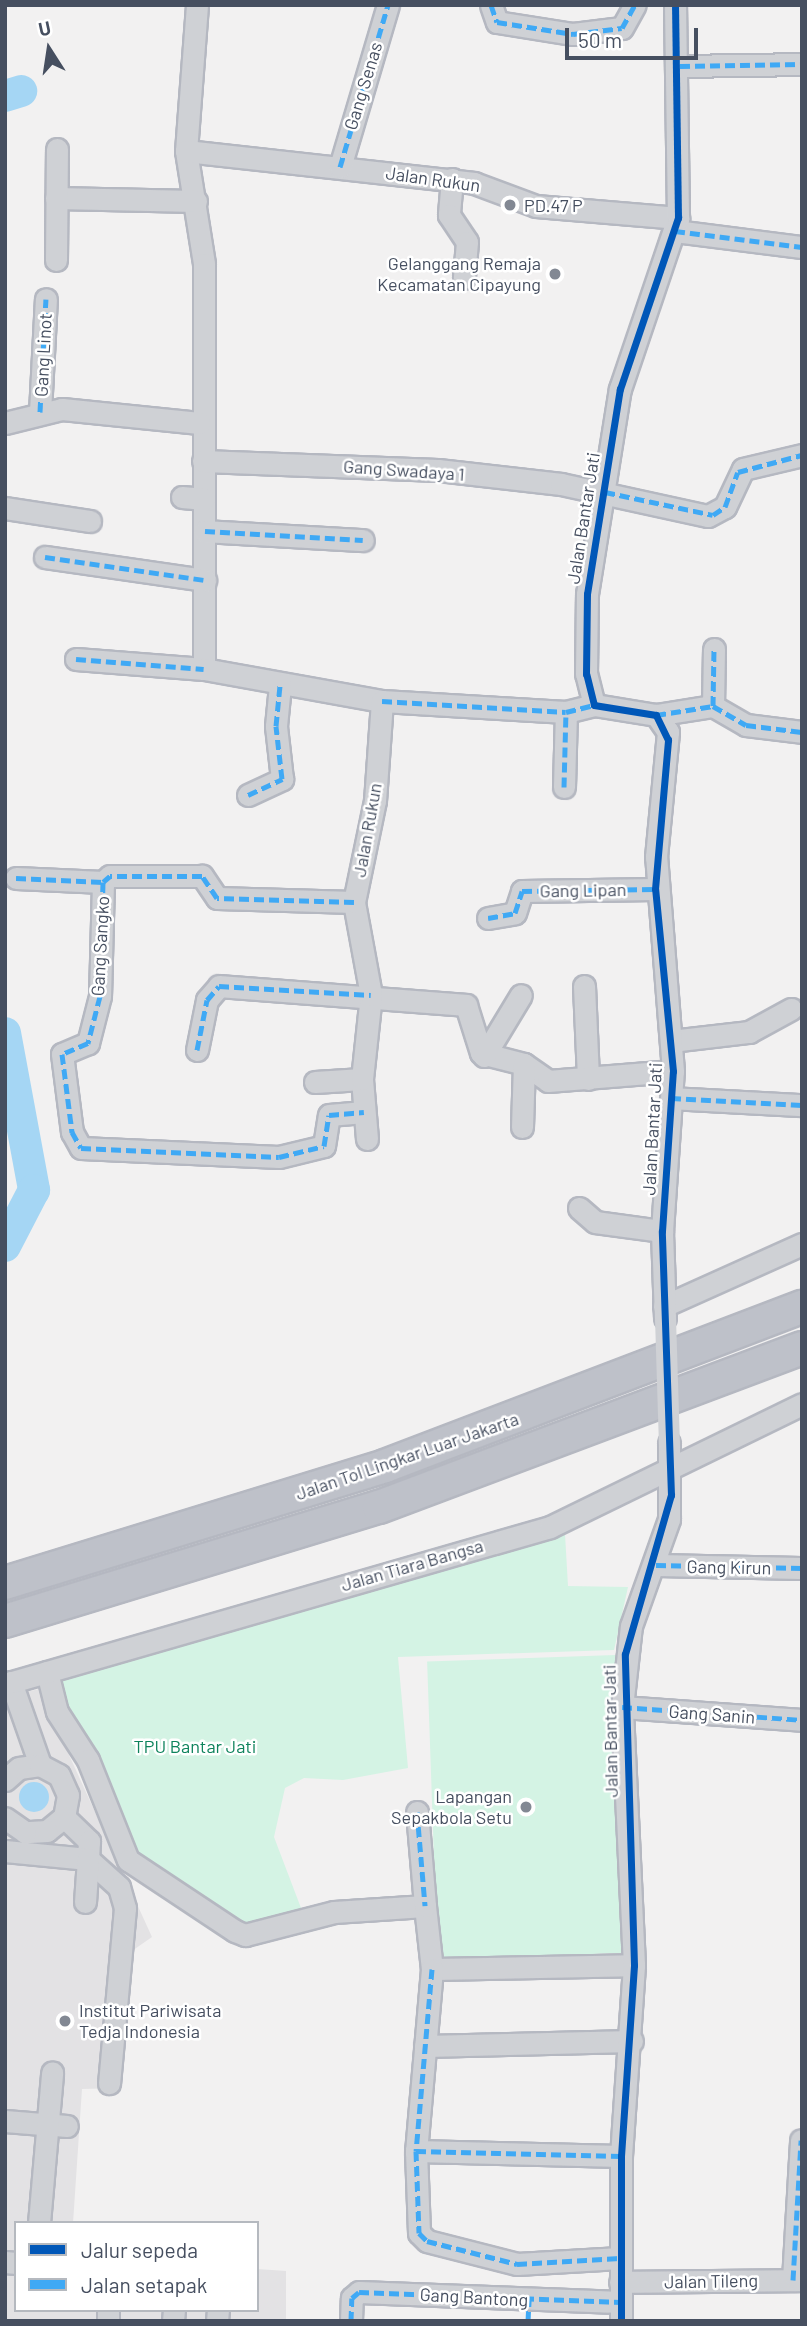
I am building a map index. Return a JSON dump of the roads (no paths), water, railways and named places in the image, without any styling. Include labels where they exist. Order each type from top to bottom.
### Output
[{"type":"highway","points":[[699,1349],[802,1295]]},
{"type":"highway","name":"Jalan Tol Lingkar Luar Jakarta","points":[[5,1583],[385,1466],[699,1349],[802,1307]]},
{"type":"highway","name":"Jalan Tol Lingkar Luar Jakarta","points":[[11,1620],[379,1507],[802,1348]]},
{"type":"street","points":[[197,5],[186,150],[204,264],[199,423],[205,531],[204,668]]},
{"type":"street","name":"Gang Senas","points":[[340,167],[388,5]]},
{"type":"street","points":[[491,5],[497,22],[573,34],[622,27],[635,5]]},
{"type":"street","name":"Jalan Bantar Jati","points":[[594,705],[586,674],[587,594],[620,389],[676,224],[680,66],[675,5]]},
{"type":"street","points":[[680,66],[802,64]]},
{"type":"street","points":[[56,260],[57,149]]},
{"type":"street","name":"Jalan Rukun","points":[[186,150],[452,179],[536,206],[676,224],[802,247]]},
{"type":"street","points":[[452,179],[449,215],[467,242],[464,278]]},
{"type":"street","points":[[56,198],[196,201]]},
{"type":"street","name":"Gang Linot","points":[[40,412],[46,299]]},
{"type":"street","points":[[5,424],[40,412],[199,423]]},
{"type":"street","name":"Gang Swadaya 1","points":[[203,461],[438,470],[605,492],[713,515],[725,507],[738,472],[802,455]]},
{"type":"street","points":[[182,497],[204,499]]},
{"type":"street","points":[[5,508],[90,521]]},
{"type":"street","points":[[205,531],[363,540]]},
{"type":"street","points":[[45,557],[205,580]]},
{"type":"street","points":[[713,706],[714,649]]},
{"type":"street","points":[[76,659],[204,668],[280,685],[382,701],[566,712],[594,705],[656,715],[713,706],[746,725],[802,732]]},
{"type":"street","points":[[248,795],[282,779],[276,726],[280,685]]},
{"type":"street","name":"Jalan Rukun","points":[[367,1139],[362,1079],[371,995],[354,902],[375,801],[382,701]]},
{"type":"street","points":[[564,787],[566,712]]},
{"type":"street","name":"Jalan Bantar Jati","points":[[621,2301],[621,2156],[632,2041],[634,1965],[622,1707],[631,1626],[656,1565],[671,1506],[662,1231],[673,1071],[655,889],[668,740],[656,715]]},
{"type":"street","name":"Gang Sangko","points":[[354,902],[217,898],[202,876],[115,874],[103,882],[100,996],[88,1043],[62,1054],[78,1147],[279,1157],[324,1146],[328,1115],[365,1112]]},
{"type":"street","points":[[16,878],[103,882]]},
{"type":"street","name":"Gang Lipan","points":[[488,918],[515,914],[522,891],[655,889]]},
{"type":"street","points":[[197,1050],[207,1000],[219,986],[371,995],[469,1007],[484,1056]]},
{"type":"street","points":[[583,986],[588,1079]]},
{"type":"street","points":[[484,1056],[521,995]]},
{"type":"street","points":[[671,1041],[749,1031],[792,1009]]},
{"type":"street","points":[[484,1056],[524,1064],[548,1081],[673,1071]]},
{"type":"street","points":[[522,1126],[524,1064]]},
{"type":"street","points":[[315,1082],[362,1079]]},
{"type":"street","points":[[671,1098],[802,1105]]},
{"type":"street","points":[[579,1208],[595,1222],[662,1231]]},
{"type":"street","points":[[665,1312],[802,1244]]},
{"type":"street","name":"Jalan Tiara Bangsa","points":[[8,1683],[550,1527],[670,1471],[802,1404]]},
{"type":"street","name":"Gang Kirun","points":[[656,1565],[802,1568]]},
{"type":"street","points":[[47,1672],[57,1712],[88,1760],[128,1860],[235,1931],[245,1935],[334,1912],[425,1906]]},
{"type":"street","points":[[8,1683],[40,1765]]},
{"type":"street","name":"Gang Sanin","points":[[622,1707],[802,1720]]},
{"type":"street","points":[[5,1780],[19,1768],[40,1765],[59,1775],[68,1795],[64,1817]]},
{"type":"street","points":[[417,1812],[432,1969],[416,2151],[415,2225],[428,2242],[517,2264],[620,2258]]},
{"type":"street","points":[[6,1820],[36,1832],[64,1817]]},
{"type":"street","points":[[64,1817],[89,1841],[85,1902]]},
{"type":"street","points":[[5,1851],[89,1859],[119,1887],[125,1908],[109,2083]]},
{"type":"street","points":[[432,1969],[634,1965]]},
{"type":"street","points":[[425,2046],[632,2041]]},
{"type":"street","points":[[39,2221],[57,2125],[52,2073]]},
{"type":"street","points":[[5,2121],[57,2125]]},
{"type":"street","points":[[797,2280],[800,2140]]},
{"type":"street","points":[[416,2151],[621,2156]]},
{"type":"street","name":"Jalan Tileng","points":[[621,2301],[797,2280]]},
{"type":"street","name":"Gang Bantong","points":[[351,2321],[352,2298],[359,2292],[528,2310],[621,2301]]},
{"type":"water","points":[[34,1782],[45,1786],[49,1797],[45,1808],[34,1812],[23,1808],[19,1797],[23,1786]]},
{"type":"waterway","points":[[5,96],[21,91]]},
{"type":"waterway","points":[[5,1033],[34,1190],[5,1246]]},
{"type":"place","name":"PD.47 P","points":[[510,205]]},
{"type":"place","name":"Gelanggang Remaja Kecamatan Cipayung","points":[[555,274]]},
{"type":"place","name":"Lapangan Sepakbola Setu","points":[[526,1807]]},
{"type":"place","name":"Institut Pariwisata Tedja Indonesia","points":[[65,2021]]},
{"type":"park label","name":"TPU Bantar Jati","points":[[195,1746]]}]
